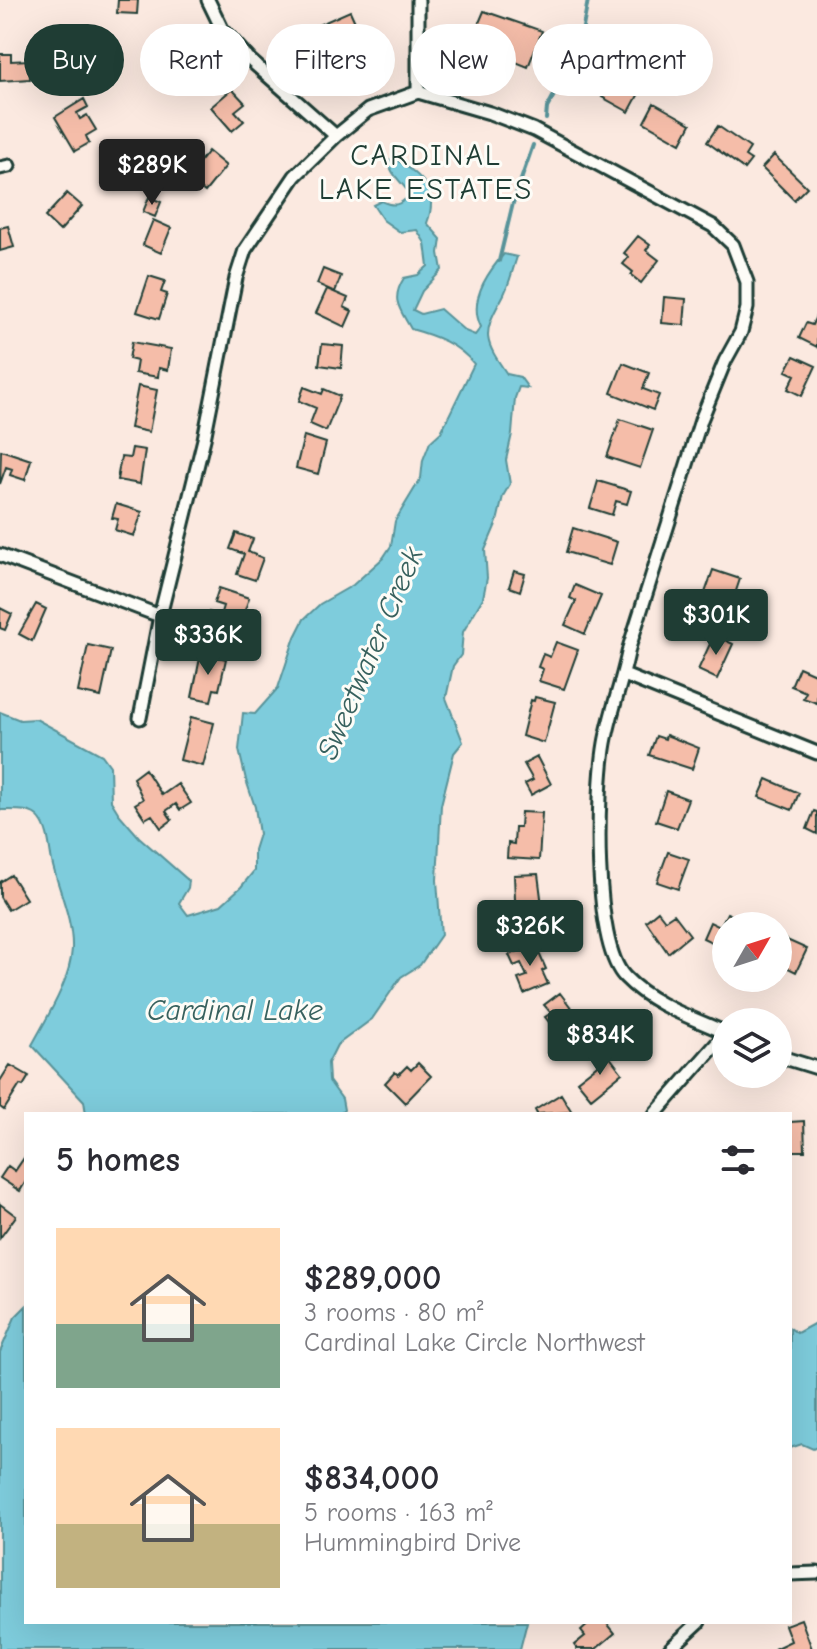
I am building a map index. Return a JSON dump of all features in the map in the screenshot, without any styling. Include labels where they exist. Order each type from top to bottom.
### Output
[{"type":"street","points":[[208,0],[222,29],[250,60],[336,136]]},
{"type":"street","points":[[418,0],[418,24]]},
{"type":"street","points":[[140,718],[160,616],[204,439],[236,278],[245,250],[295,176],[336,136],[368,110],[411,95]]},
{"type":"street","points":[[432,96],[534,130],[713,226],[733,245],[747,282],[747,308],[741,332],[725,361],[701,420],[629,648],[605,743],[602,787],[600,857],[605,933],[622,975],[666,1007],[712,1027]]},
{"type":"street","points":[[0,555],[160,616]]},
{"type":"street","points":[[624,675],[817,753]]},
{"type":"street","points":[[657,1112],[712,1049]]},
{"type":"street","points":[[792,1060],[817,1068]]},
{"type":"street","points":[[792,1574],[817,1573]]},
{"type":"street","points":[[670,1649],[697,1624]]},
{"type":"water","name":"Cardinal Lake","points":[[395,159],[425,184],[431,201],[427,223],[441,239],[439,253],[442,270],[422,291],[413,310],[421,314],[440,309],[465,331],[475,335],[481,327],[477,307],[481,288],[504,254],[517,257],[506,290],[490,322],[488,338],[507,374],[520,377],[528,388],[519,387],[515,398],[506,460],[510,484],[485,550],[487,578],[483,598],[463,632],[461,655],[453,666],[446,698],[463,742],[454,753],[441,805],[437,880],[441,935],[420,965],[401,977],[372,1019],[337,1045],[328,1063],[329,1081],[342,1099],[342,1112],[86,1112],[84,1101],[32,1045],[67,974],[72,939],[43,824],[37,815],[27,811],[0,810],[0,712],[20,720],[36,719],[102,755],[110,766],[111,801],[119,814],[139,837],[189,881],[179,903],[188,915],[221,905],[254,871],[254,850],[259,834],[239,750],[243,713],[255,714],[278,688],[304,619],[320,604],[353,585],[383,558],[391,546],[395,521],[421,478],[423,460],[430,442],[441,432],[474,364],[446,342],[411,329],[400,310],[397,299],[404,278],[418,275],[428,266],[425,243],[417,230],[400,232],[383,220],[373,205],[381,201],[396,204],[410,195],[394,175],[388,161]]},
{"type":"water","points":[[24,1308],[24,1624],[526,1624],[520,1649],[0,1649],[0,1352],[15,1317]]},
{"type":"water","points":[[817,1322],[817,1447],[813,1449],[802,1444],[792,1447],[792,1329],[797,1333]]},
{"type":"building","points":[[118,0],[138,0],[137,14],[117,13]]},
{"type":"building","points":[[350,11],[356,24],[320,24]]},
{"type":"building","points":[[484,11],[532,28],[532,57],[528,67],[516,62],[516,24],[479,24]]},
{"type":"building","points":[[0,54],[11,54],[11,61],[24,60],[24,79],[0,81]]},
{"type":"building","points":[[224,96],[238,96],[245,103],[235,111],[244,121],[232,131],[211,107]]},
{"type":"building","points":[[602,96],[638,96],[629,112]]},
{"type":"building","points":[[84,99],[88,107],[77,113],[80,119],[87,115],[96,130],[86,136],[89,143],[75,151],[55,117]]},
{"type":"building","points":[[654,103],[691,124],[681,143],[644,122]]},
{"type":"building","points":[[718,126],[750,148],[745,156],[751,160],[744,169],[707,142]]},
{"type":"building","points":[[174,147],[181,152],[172,165],[164,160]]},
{"type":"building","points":[[208,151],[226,166],[205,192],[187,178]]},
{"type":"building","points":[[774,155],[807,187],[794,200],[762,168]]},
{"type":"building","points":[[67,193],[82,206],[60,231],[45,217]]},
{"type":"building","points":[[149,197],[161,202],[155,217],[143,212]]},
{"type":"building","points":[[153,220],[171,228],[161,253],[143,245]]},
{"type":"building","points":[[8,226],[14,247],[0,251],[0,228]]},
{"type":"building","points":[[638,236],[650,245],[646,250],[659,260],[641,283],[623,264],[629,257],[624,253]]},
{"type":"building","points":[[323,269],[341,276],[335,292],[317,284]]},
{"type":"building","points":[[149,276],[165,281],[161,292],[167,294],[159,319],[137,312]]},
{"type":"building","points":[[327,289],[348,298],[344,307],[352,311],[345,327],[316,313]]},
{"type":"building","points":[[664,297],[686,299],[684,325],[662,323]]},
{"type":"building","points":[[817,314],[817,347],[799,338],[806,323],[812,325]]},
{"type":"building","points":[[132,342],[171,349],[168,370],[159,368],[158,377],[135,373],[137,361],[129,359]]},
{"type":"building","points":[[322,344],[343,346],[341,368],[319,365]]},
{"type":"building","points":[[794,356],[816,366],[802,396],[788,389],[795,375],[786,371]]},
{"type":"building","points":[[623,363],[649,373],[643,389],[659,395],[653,410],[611,393]]},
{"type":"building","points":[[138,386],[157,390],[149,432],[130,428]]},
{"type":"building","points":[[304,387],[322,394],[324,389],[340,396],[326,431],[310,424],[316,408],[299,401]]},
{"type":"building","points":[[620,419],[653,430],[640,468],[607,457]]},
{"type":"building","points":[[304,436],[326,443],[318,474],[296,468]]},
{"type":"building","points":[[132,448],[145,450],[140,484],[117,480],[121,457],[130,458]]},
{"type":"building","points":[[1,450],[31,460],[25,480],[10,475],[12,469],[6,467],[0,484]]},
{"type":"building","points":[[598,481],[631,491],[627,504],[616,501],[612,515],[590,508]]},
{"type":"building","points":[[116,504],[142,512],[134,536],[115,530],[118,519],[112,518]]},
{"type":"building","points":[[573,528],[617,542],[610,565],[566,552]]},
{"type":"building","points":[[236,533],[253,539],[248,552],[263,558],[255,580],[237,574],[244,554],[230,549]]},
{"type":"building","points":[[713,570],[740,579],[730,609],[721,606],[717,619],[698,613]]},
{"type":"building","points":[[514,571],[525,574],[520,591],[509,587]]},
{"type":"building","points":[[575,585],[601,596],[585,634],[565,625],[576,601],[570,598]]},
{"type":"building","points":[[219,588],[249,598],[236,637],[204,626],[209,612],[220,616],[223,606],[214,603]]},
{"type":"building","points":[[36,604],[46,609],[32,641],[19,634]]},
{"type":"building","points":[[0,608],[12,614],[5,630],[0,628]]},
{"type":"building","points":[[714,635],[733,644],[717,679],[698,670]]},
{"type":"building","points":[[556,642],[578,650],[564,689],[539,681],[543,669],[538,667],[543,654],[550,657]]},
{"type":"building","points":[[88,645],[111,650],[101,697],[78,692]]},
{"type":"building","points":[[201,653],[226,659],[219,690],[214,689],[211,701],[192,697]]},
{"type":"building","points":[[799,667],[817,675],[817,703],[803,698],[806,692],[791,686]]},
{"type":"building","points":[[535,697],[555,702],[544,743],[522,736],[531,700],[534,701]]},
{"type":"building","points":[[191,717],[214,723],[203,766],[180,760]]},
{"type":"building","points":[[666,735],[699,748],[692,769],[649,755],[656,736],[665,739]]},
{"type":"building","points":[[537,757],[551,784],[531,795],[525,784],[533,780],[524,764]]},
{"type":"building","points":[[145,769],[162,795],[178,784],[191,803],[180,810],[176,804],[166,811],[172,820],[161,828],[152,815],[145,819],[135,804],[143,799],[133,778]]},
{"type":"building","points":[[767,779],[799,793],[792,810],[759,797]]},
{"type":"building","points":[[666,791],[688,799],[677,828],[656,821]]},
{"type":"building","points":[[814,811],[817,812],[817,834],[807,829]]},
{"type":"building","points":[[521,812],[542,813],[539,860],[507,858],[508,843],[514,844],[515,827],[520,827]]},
{"type":"building","points":[[668,852],[689,859],[678,889],[657,882]]},
{"type":"building","points":[[538,874],[543,913],[533,914],[533,924],[516,924],[514,875]]},
{"type":"building","points":[[11,875],[26,899],[8,910],[0,897],[0,882]]},
{"type":"building","points":[[658,911],[665,920],[674,914],[690,935],[668,953],[646,921]]},
{"type":"building","points":[[712,923],[712,942],[703,938]]},
{"type":"building","points":[[792,942],[807,949],[796,972],[792,970]]},
{"type":"building","points":[[535,944],[546,969],[542,971],[548,984],[524,994],[518,979],[527,976],[521,963],[514,966],[509,955]]},
{"type":"building","points":[[560,993],[585,1026],[569,1038],[558,1023],[553,1027],[545,1017],[551,1013],[544,1005]]},
{"type":"building","points":[[609,1056],[622,1073],[591,1098],[577,1081]]},
{"type":"building","points":[[418,1063],[431,1076],[405,1103],[385,1083],[395,1072],[398,1075],[407,1066],[411,1070]]},
{"type":"building","points":[[10,1065],[29,1076],[4,1110],[0,1107],[0,1081]]},
{"type":"building","points":[[561,1094],[572,1112],[536,1112]]},
{"type":"building","points":[[804,1121],[805,1151],[792,1151],[792,1122]]},
{"type":"building","points":[[24,1158],[24,1184],[20,1191],[0,1178],[8,1166],[15,1171]]},
{"type":"building","points":[[0,1204],[16,1216],[0,1238]]},
{"type":"building","points":[[801,1619],[812,1649],[774,1649],[791,1641],[785,1625]]},
{"type":"building","points":[[589,1624],[608,1624],[615,1633],[596,1649],[577,1649],[574,1645],[585,1636],[581,1631]]},
{"type":"waterway","name":"Sweetwater Creek","points":[[546,119],[547,108],[579,49],[588,0]]},
{"type":"waterway","name":"Sweetwater Creek","points":[[499,261],[513,203],[533,145]]},
{"type":"district","name":"CARDINAL LAKE ESTATES","points":[[426,172]]}]
